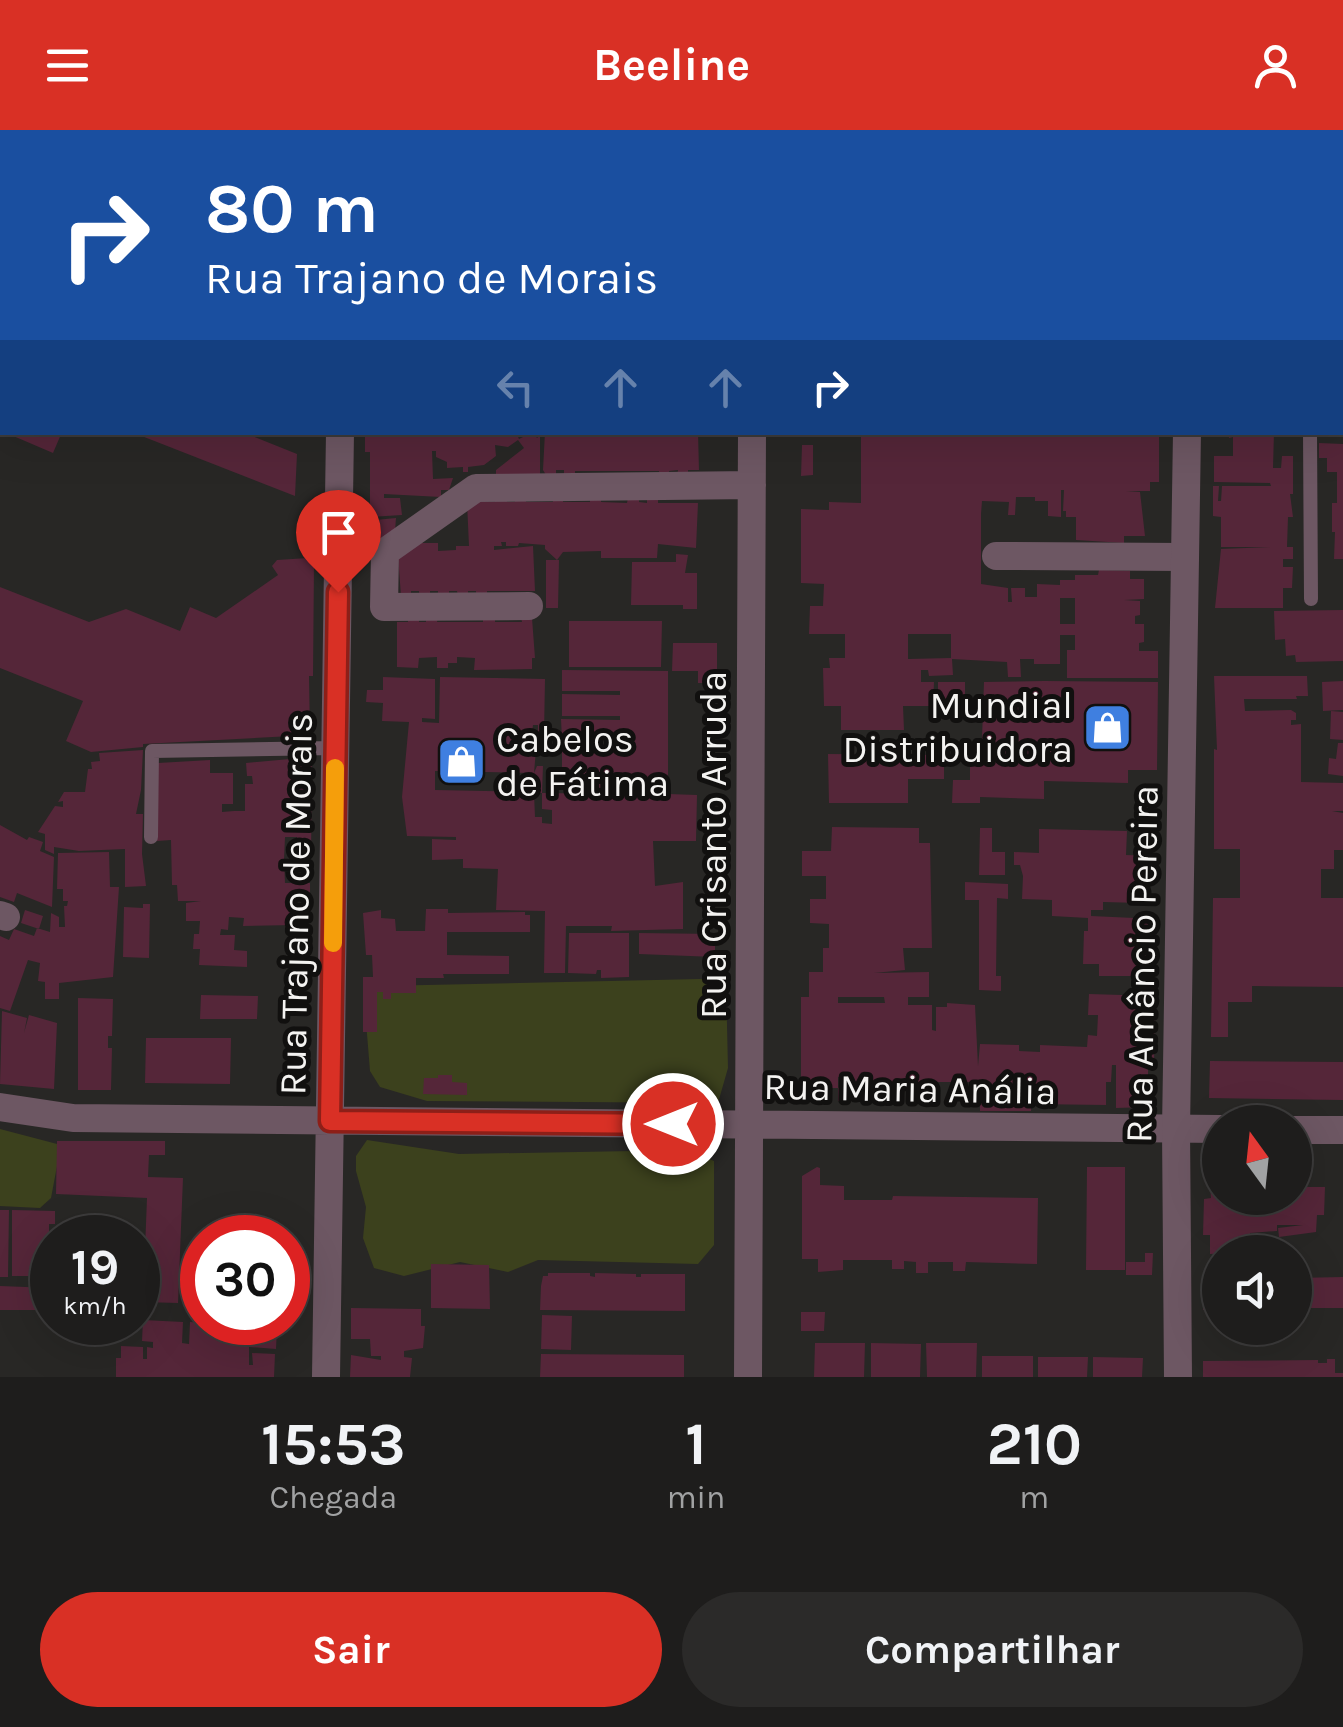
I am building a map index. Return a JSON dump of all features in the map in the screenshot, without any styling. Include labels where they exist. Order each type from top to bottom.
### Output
[{"type":"street","name":"Rua Trajano de Morais","points":[[326,1377],[340,435]]},
{"type":"street","name":"Rua Crisanto Arruda","points":[[748,1377],[752,435]]},
{"type":"street","name":"Rua Amâncio Pereira","points":[[1178,1377],[1176,1129],[1187,435]]},
{"type":"street","points":[[529,606],[384,607],[386,552],[476,488],[752,485]]},
{"type":"street","points":[[996,556],[1185,557]]},
{"type":"street","name":"Rua Maria Anália","points":[[0,1107],[72,1118],[1202,1129]]},
{"type":"street","points":[[1312,1130],[1343,1130]]},
{"type":"lane","points":[[1310,435],[1311,598]]},
{"type":"lane","points":[[151,837],[152,751],[336,748]]},
{"type":"green space","points":[[726,981],[728,1068],[718,1103],[427,1101],[380,1087],[370,1071],[365,1009],[378,986]]},
{"type":"green space","points":[[0,1129],[61,1145],[51,1198],[40,1208],[0,1206]]},
{"type":"green space","points":[[367,1140],[459,1154],[689,1150],[714,1161],[714,1245],[698,1264],[538,1260],[508,1272],[460,1262],[404,1276],[374,1268],[363,1238],[366,1207],[356,1171],[356,1156]]},
{"type":"building","points":[[11,435],[61,435],[53,453]]},
{"type":"building","points":[[139,435],[250,435],[297,454],[295,496]]},
{"type":"building","points":[[365,435],[517,435],[519,439],[540,435],[540,475],[496,474],[524,448],[518,440],[508,447],[495,445],[496,456],[484,465],[468,467],[468,472],[463,472],[463,467],[447,468],[447,462],[432,451],[433,479],[453,478],[449,490],[441,490],[441,497],[384,494],[384,498],[400,498],[402,515],[370,517],[370,452],[365,452]]},
{"type":"building","points":[[545,435],[698,435],[699,470],[688,470],[688,476],[677,476],[678,470],[669,471],[669,476],[659,476],[659,471],[575,471],[575,475],[564,475],[564,470],[556,470],[556,475],[546,475]]},
{"type":"building","points":[[861,435],[1159,435],[1159,482],[1150,482],[1150,491],[1126,491],[1140,492],[1145,536],[1124,536],[1124,543],[1076,540],[1076,517],[1066,517],[1063,511],[1064,490],[1061,517],[1048,516],[1048,501],[1035,501],[1035,497],[1016,497],[1015,515],[1008,515],[1009,502],[982,501],[981,514],[981,584],[1008,588],[1008,602],[1012,602],[1011,588],[1025,588],[1025,597],[1037,597],[1037,584],[1060,585],[1060,580],[1075,580],[1075,575],[1098,575],[1099,570],[1130,571],[1130,579],[1144,579],[1144,599],[1124,600],[1140,601],[1135,624],[1144,624],[1144,642],[1139,643],[1139,651],[1158,651],[1158,678],[1067,678],[1067,650],[1075,650],[1075,635],[1060,635],[1060,664],[1034,664],[1034,659],[1020,659],[1021,677],[1008,677],[1007,662],[952,659],[953,675],[929,676],[928,670],[921,670],[921,682],[934,682],[933,706],[903,706],[904,730],[841,730],[841,706],[824,706],[823,668],[830,668],[829,658],[845,658],[845,634],[809,634],[810,606],[823,606],[824,584],[801,583],[801,509],[829,510],[829,502],[861,503]],"holes":[[[1060,598],[1075,598],[1075,624],[1060,624]],[[908,634],[951,634],[951,658],[908,659]]]},
{"type":"building","points":[[1229,435],[1274,435],[1273,468],[1281,468],[1282,456],[1293,456],[1293,517],[1288,517],[1287,547],[1293,547],[1293,559],[1283,559],[1283,567],[1293,567],[1292,588],[1283,588],[1283,608],[1215,608],[1221,549],[1270,547],[1221,547],[1221,517],[1213,516],[1213,486],[1219,486],[1221,501],[1222,486],[1271,486],[1214,482],[1214,456],[1233,456],[1233,437]]},
{"type":"building","points":[[1319,443],[1343,444],[1343,559],[1334,559],[1332,532],[1337,472],[1327,472],[1327,458],[1319,458]]},
{"type":"building","points":[[802,445],[813,445],[813,475],[801,476]]},
{"type":"building","points":[[495,497],[507,497],[507,502],[515,502],[514,497],[526,497],[526,502],[553,502],[552,497],[563,497],[563,502],[590,502],[590,497],[601,498],[601,502],[627,503],[628,498],[639,498],[639,502],[647,503],[647,498],[658,498],[658,503],[698,503],[696,548],[658,544],[657,558],[601,558],[601,551],[563,552],[557,560],[545,545],[506,546],[506,542],[501,542],[502,546],[494,546],[494,550],[533,546],[535,591],[487,591],[487,597],[476,597],[476,591],[468,591],[468,596],[449,591],[449,596],[438,596],[438,591],[430,591],[430,596],[419,596],[419,591],[411,591],[411,596],[401,596],[398,556],[421,543],[438,543],[438,551],[469,546],[467,502],[495,502]]},
{"type":"building","points":[[396,518],[395,531],[365,554],[365,521]]},
{"type":"building","points":[[676,554],[688,555],[685,573],[697,573],[697,609],[683,609],[683,605],[631,605],[632,562],[676,562]]},
{"type":"building","points":[[308,558],[314,564],[310,735],[143,744],[91,752],[66,741],[83,701],[0,668],[0,587],[89,622],[126,609],[180,631],[190,607],[216,618],[278,575],[272,566],[277,560]]},
{"type":"building","points":[[546,560],[559,560],[558,608],[546,608]]},
{"type":"building","points":[[1343,610],[1343,661],[1296,662],[1295,655],[1286,656],[1285,639],[1275,640],[1274,611]]},
{"type":"building","points":[[408,617],[419,617],[419,622],[426,622],[426,617],[438,617],[437,622],[483,622],[483,617],[495,618],[495,622],[522,622],[521,617],[532,618],[532,669],[474,670],[475,658],[457,657],[457,663],[448,663],[448,668],[437,668],[437,657],[419,658],[418,668],[397,667],[397,622],[408,622]]},
{"type":"building","points":[[569,621],[662,621],[661,667],[569,667]]},
{"type":"building","points":[[673,643],[717,643],[717,683],[698,683],[698,671],[672,671]]},
{"type":"building","points":[[562,670],[668,671],[668,794],[697,795],[696,841],[653,841],[655,886],[683,882],[683,929],[611,931],[612,926],[566,926],[565,973],[544,973],[545,911],[496,910],[498,869],[463,868],[463,859],[432,860],[432,839],[456,837],[407,836],[402,797],[409,722],[382,721],[383,703],[366,702],[367,690],[383,690],[383,677],[435,679],[435,719],[422,718],[422,722],[439,723],[440,677],[545,679],[544,734],[538,734],[538,725],[533,725],[532,733],[537,738],[534,773],[537,766],[543,766],[542,793],[621,794],[562,790],[562,744],[620,741],[562,740],[561,719],[620,720],[620,716],[562,716],[562,694],[620,695],[620,691],[562,691]],"holes":[[[435,771],[531,773],[530,792],[435,790]],[[534,793],[542,793],[542,809],[552,810],[552,824],[535,817]]]},
{"type":"building","points":[[1214,676],[1307,676],[1308,696],[1244,699],[1245,711],[1296,713],[1291,725],[1301,724],[1301,782],[1343,783],[1343,811],[1332,811],[1343,813],[1343,850],[1334,850],[1334,869],[1321,869],[1321,898],[1343,898],[1343,987],[1252,986],[1252,1002],[1228,1002],[1228,1037],[1211,1037],[1213,898],[1240,898],[1240,849],[1214,849]]},
{"type":"building","points":[[1343,681],[1343,710],[1323,711],[1322,682]]},
{"type":"building","points":[[938,682],[965,682],[965,702],[938,702]]},
{"type":"building","points":[[984,682],[1158,682],[1157,770],[1128,770],[1128,783],[1044,781],[1044,799],[980,797],[980,803],[952,803],[953,780],[970,780],[970,755],[980,755],[981,766]]},
{"type":"building","points":[[1331,711],[1343,712],[1343,740],[1330,739]]},
{"type":"building","points":[[1338,743],[1343,743],[1343,776],[1328,774],[1329,758],[1336,759]]},
{"type":"building","points":[[143,750],[136,814],[143,814],[146,886],[125,887],[125,849],[79,851],[54,847],[54,854],[45,850],[45,834],[38,832],[55,806],[63,807],[63,801],[58,802],[64,792],[85,792],[88,769],[92,769],[91,762],[100,761],[99,753]]},
{"type":"building","points":[[828,754],[944,755],[944,779],[908,779],[908,803],[829,803]]},
{"type":"building","points":[[312,757],[311,859],[298,859],[297,837],[285,837],[284,860],[285,883],[310,883],[310,898],[294,898],[294,925],[243,926],[244,918],[229,917],[228,930],[221,929],[220,935],[235,935],[234,950],[247,951],[247,967],[199,965],[200,949],[193,949],[200,921],[186,921],[186,903],[201,901],[178,901],[177,885],[172,885],[171,840],[157,841],[158,763],[210,760],[210,773],[233,773],[233,804],[222,804],[222,812],[245,811],[245,784],[253,784],[252,776],[247,776],[246,763]]},
{"type":"building","points":[[0,825],[27,840],[29,837],[43,842],[40,851],[54,857],[52,907],[17,893],[14,902],[0,897]]},
{"type":"building","points":[[832,827],[919,828],[919,843],[930,843],[932,948],[903,948],[905,970],[874,973],[929,972],[929,997],[908,997],[908,1005],[932,1005],[932,1030],[936,1031],[936,1007],[947,1007],[947,1003],[975,1005],[978,1066],[980,1044],[1019,1045],[1019,1051],[1040,1052],[1040,1045],[1087,1047],[1088,1035],[1097,1036],[1098,1015],[1088,1015],[1089,994],[1155,996],[1154,1067],[1148,1066],[1148,1107],[1116,1108],[1116,1065],[1112,1065],[1111,1082],[1106,1082],[1106,1105],[1031,1104],[1031,1111],[980,1111],[980,1082],[932,1082],[932,1101],[908,1101],[908,1088],[862,1089],[862,1101],[849,1101],[838,1101],[838,1088],[814,1088],[814,1094],[801,1094],[801,997],[809,997],[809,972],[823,972],[823,948],[829,948],[829,924],[810,923],[810,899],[826,899],[826,876],[802,876],[802,851],[831,851]],"holes":[[[838,997],[884,997],[885,1003],[838,1003]],[[838,1077],[848,1077],[849,1101],[838,1087]]]},
{"type":"building","points":[[980,828],[992,828],[992,852],[1005,852],[1005,875],[979,875]]},
{"type":"building","points":[[1039,829],[1127,831],[1126,855],[1152,856],[1152,879],[1142,878],[1142,903],[1103,902],[1103,910],[1091,910],[1091,916],[1156,919],[1155,976],[1099,976],[1099,964],[1083,964],[1088,918],[1052,916],[1052,900],[1022,899],[1023,876],[1020,865],[1014,865],[1014,852],[1039,853]]},
{"type":"building","points":[[109,852],[110,887],[119,887],[113,977],[59,983],[59,999],[45,999],[45,982],[38,981],[40,963],[28,960],[10,1011],[0,1008],[0,936],[9,940],[14,929],[34,936],[37,928],[50,932],[51,913],[59,917],[59,927],[65,927],[64,906],[68,901],[63,901],[63,889],[57,889],[58,853]]},
{"type":"building","points":[[965,882],[1008,884],[1008,899],[997,898],[996,976],[1001,976],[1001,991],[979,990],[979,900],[965,900]]},
{"type":"building","points":[[143,904],[150,904],[149,958],[123,957],[124,907],[143,908]]},
{"type":"building","points":[[426,909],[448,909],[448,913],[525,912],[530,915],[530,932],[447,932],[447,955],[509,956],[509,974],[443,974],[444,978],[416,978],[416,993],[391,993],[391,999],[383,999],[383,992],[377,992],[377,1032],[363,1032],[363,977],[373,977],[372,955],[366,955],[363,913],[381,910],[381,918],[395,919],[396,931],[425,931]]},
{"type":"building","points":[[25,910],[43,916],[39,929],[21,923]]},
{"type":"building","points":[[569,933],[629,933],[629,977],[601,978],[601,970],[596,974],[568,973]]},
{"type":"building","points":[[639,933],[715,934],[715,957],[639,954]]},
{"type":"building","points":[[201,995],[258,996],[257,1019],[200,1019]]},
{"type":"building","points":[[78,998],[113,999],[112,1036],[108,1036],[108,1048],[112,1048],[111,1090],[78,1090]]},
{"type":"building","points":[[2,1011],[27,1018],[24,1033],[29,1015],[57,1023],[54,1089],[0,1084]]},
{"type":"building","points":[[146,1038],[231,1038],[230,1084],[145,1083]]},
{"type":"building","points":[[1210,1061],[1343,1062],[1343,1100],[1209,1098]]},
{"type":"building","points":[[452,1075],[452,1082],[467,1083],[467,1095],[423,1094],[424,1078]]},
{"type":"building","points":[[57,1141],[165,1141],[165,1155],[149,1155],[148,1177],[183,1178],[178,1303],[160,1302],[160,1215],[146,1215],[147,1198],[56,1194]]},
{"type":"building","points":[[817,1167],[820,1185],[844,1186],[844,1200],[892,1200],[893,1196],[1038,1198],[1037,1264],[966,1262],[965,1271],[953,1271],[953,1262],[928,1262],[928,1273],[916,1273],[916,1262],[904,1261],[904,1269],[892,1269],[892,1260],[843,1260],[843,1270],[818,1272],[818,1259],[802,1259],[802,1176]]},
{"type":"building","points":[[1087,1167],[1125,1167],[1125,1270],[1086,1270]]},
{"type":"building","points":[[1312,1187],[1325,1187],[1324,1215],[1317,1215],[1316,1232],[1279,1235],[1278,1228],[1303,1225],[1277,1225],[1277,1231],[1250,1235],[1203,1235],[1204,1215],[1312,1215]]},
{"type":"building","points":[[0,1210],[9,1210],[8,1277],[0,1277]]},
{"type":"building","points":[[12,1210],[55,1211],[55,1215],[30,1215],[30,1276],[12,1276]]},
{"type":"building","points":[[1145,1253],[1153,1253],[1152,1275],[1126,1275],[1126,1262],[1145,1262]]},
{"type":"building","points":[[431,1264],[489,1265],[490,1309],[431,1308]]},
{"type":"building","points":[[590,1273],[595,1277],[595,1273],[636,1277],[685,1274],[685,1311],[540,1310],[543,1276]]},
{"type":"building","points":[[1343,1277],[1343,1308],[1312,1308],[1312,1278]]},
{"type":"building","points":[[0,1286],[30,1287],[30,1310],[0,1310]]},
{"type":"building","points":[[351,1308],[421,1309],[421,1326],[425,1326],[423,1348],[404,1351],[404,1357],[412,1358],[410,1377],[350,1377],[351,1355],[381,1360],[381,1356],[371,1356],[370,1339],[351,1339]]},
{"type":"building","points":[[801,1312],[825,1312],[824,1331],[801,1331]]},
{"type":"building","points":[[542,1315],[572,1316],[571,1350],[541,1349]]},
{"type":"building","points":[[160,1321],[180,1322],[180,1345],[276,1345],[276,1349],[249,1347],[249,1365],[253,1365],[252,1353],[275,1354],[274,1377],[116,1377],[116,1358],[121,1358],[121,1346],[143,1347],[143,1359],[147,1359],[147,1347],[160,1345]]},
{"type":"building","points":[[815,1343],[865,1343],[864,1377],[814,1377]]},
{"type":"building","points":[[871,1343],[921,1344],[920,1377],[871,1377]]},
{"type":"building","points":[[926,1343],[977,1343],[976,1377],[927,1377]]},
{"type":"building","points":[[541,1354],[684,1355],[684,1377],[540,1377]]},
{"type":"building","points":[[982,1356],[1033,1356],[1033,1377],[982,1377]]},
{"type":"building","points":[[1038,1357],[1088,1357],[1087,1377],[1038,1377]]},
{"type":"building","points":[[1093,1357],[1143,1358],[1142,1377],[1093,1377]]},
{"type":"building","points":[[1327,1359],[1335,1359],[1335,1373],[1343,1373],[1343,1377],[1203,1377],[1203,1361],[1327,1363]]},
{"type":"slow traffic","points":[[333,943],[335,768]]},
{"type":"place","name":"Mundial Distribuidora","points":[[1108,727]]},
{"type":"place","name":"Cabelos de Fátima","points":[[461,761]]},
{"type":"route","points":[[338,592],[330,1121],[673,1124]]}]
